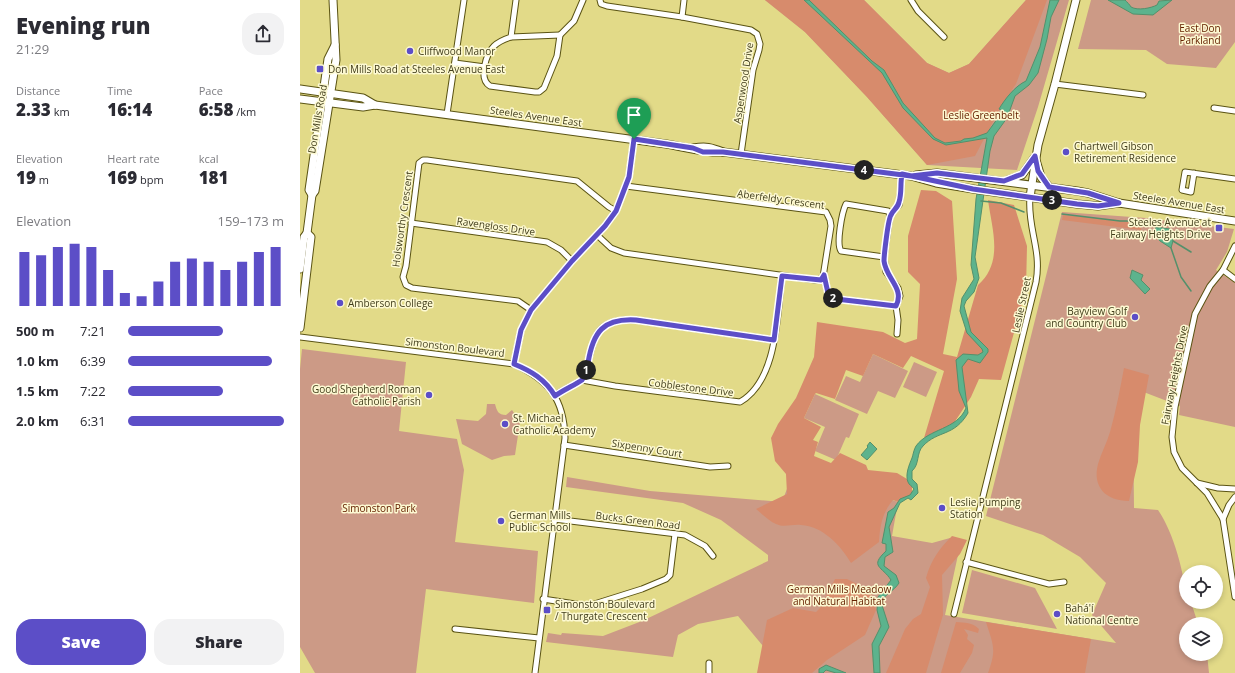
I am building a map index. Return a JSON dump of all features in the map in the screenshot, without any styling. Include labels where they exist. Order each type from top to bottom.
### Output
[{"type":"main road","name":"Don Mills Road","points":[[300,269],[304,237],[307,233],[312,195],[315,191],[332,94],[336,60],[333,0]]},
{"type":"main road","name":"Leslie Street","points":[[1030,197],[1035,156],[1076,0]]},
{"type":"main road","name":"Don Mills Road","points":[[312,195],[309,190],[328,59],[335,45]]},
{"type":"main road","name":"Steeles Avenue East","points":[[300,89],[363,98],[375,105]]},
{"type":"main road","name":"Steeles Avenue East","points":[[300,99],[363,107],[375,105],[693,148],[712,146],[723,152],[902,174],[936,183],[1094,206],[1119,203]]},
{"type":"main road","points":[[1004,181],[1022,174],[1035,156]]},
{"type":"main road","points":[[1035,156],[1038,171],[1049,187]]},
{"type":"main road","name":"Steeles Avenue East","points":[[911,176],[937,173],[1049,187],[1088,193],[1119,203],[1235,221]]},
{"type":"main road","name":"Don Mills Road","points":[[300,328],[311,237],[307,233]]},
{"type":"street","points":[[447,114],[464,0]]},
{"type":"street","points":[[560,35],[548,34],[511,37],[494,46],[488,55],[485,67],[485,82],[490,86],[539,92],[544,88],[555,63],[559,49],[560,35],[574,21],[583,0]]},
{"type":"street","name":"Aspenwood Drive","points":[[600,0],[601,4],[607,6],[682,16],[751,30],[757,34],[760,44],[752,70],[741,154]]},
{"type":"street","points":[[682,16],[684,0]]},
{"type":"street","points":[[911,0],[918,11],[944,37]]},
{"type":"street","points":[[511,37],[517,1]]},
{"type":"street","points":[[454,63],[485,67]]},
{"type":"street","points":[[1055,84],[1143,95]]},
{"type":"street","points":[[1214,108],[1235,111]]},
{"type":"street","points":[[514,364],[521,330],[531,310],[572,261],[597,235],[616,211],[626,186],[634,139]]},
{"type":"street","name":"Holsworthy Crescent","points":[[531,310],[518,301],[412,288],[406,285],[403,277],[419,163],[423,160],[427,160],[577,181],[616,211]]},
{"type":"street","points":[[1194,173],[1235,179]]},
{"type":"street","points":[[897,334],[898,320],[896,306],[900,296],[898,288],[886,272],[884,257],[890,215],[898,205],[902,174]]},
{"type":"street","name":"Aberfeldy Crescent","points":[[626,186],[826,212],[831,226],[824,275]]},
{"type":"street","name":"Leslie Street","points":[[954,614],[1036,282],[1038,257],[1035,238],[1030,222],[1030,197]]},
{"type":"street","points":[[884,257],[841,251],[838,244],[839,235],[846,204],[888,211],[890,215]]},
{"type":"street","name":"Ravengloss Drive","points":[[411,223],[547,242],[561,250],[572,261]]},
{"type":"street","points":[[597,235],[616,252],[815,280],[821,280],[824,275]]},
{"type":"street","name":"Fairway Heights Drive","points":[[1235,246],[1223,270],[1210,286],[1196,314],[1186,353],[1172,429],[1172,445],[1182,468],[1207,494],[1223,519],[1235,597]]},
{"type":"street","points":[[1223,270],[1235,279]]},
{"type":"street","points":[[824,275],[828,293],[836,299],[896,306]]},
{"type":"street","name":"Cobblestone Drive","points":[[582,380],[615,386],[740,402],[749,394],[766,370],[769,363],[774,340],[782,276]]},
{"type":"street","points":[[555,396],[582,380],[587,368],[592,344],[599,331],[612,322],[620,320],[636,320],[774,340]]},
{"type":"street","name":"Simonston Boulevard","points":[[300,337],[514,364],[534,373],[549,386],[562,410],[565,429],[535,673]]},
{"type":"street","name":"Sixpenny Court","points":[[564,445],[710,467],[728,466]]},
{"type":"street","points":[[1196,483],[1218,488],[1235,489]]},
{"type":"street","points":[[1223,519],[1229,505],[1235,497]]},
{"type":"street","name":"Bucks Green Road","points":[[554,519],[675,534],[693,539],[705,546],[713,556]]},
{"type":"street","points":[[543,599],[588,606],[642,589],[666,579],[670,574],[675,534]]},
{"type":"street","points":[[966,562],[1049,584],[1064,582]]},
{"type":"street","points":[[455,629],[539,638]]},
{"type":"street","points":[[708,673],[709,663]]},
{"type":"green space","name":"Leslie Greenbelt","points":[[765,0],[864,0],[927,63],[949,73],[969,64],[1026,0],[1069,0],[1038,107],[1017,170],[927,165],[867,97],[805,32]]},
{"type":"green space","name":"Leslie Greenbelt","points":[[765,0],[864,0],[927,63],[949,73],[969,64],[1026,0],[1047,0],[1016,84],[1003,103],[975,156],[927,165],[867,97],[805,32]]},
{"type":"green space","name":"East Don Parkland","points":[[1091,0],[1235,0],[1235,42],[1216,68],[1167,64],[1146,50],[1078,49]]},
{"type":"green space","points":[[921,190],[936,191],[952,201],[957,279],[943,354],[957,357],[978,285],[986,276],[994,256],[993,234],[988,200],[1014,205],[1027,246],[1026,289],[1001,380],[979,379],[971,397],[954,423],[924,438],[944,371],[911,356],[903,368],[873,354],[863,376],[846,370],[835,399],[816,393],[815,394],[804,418],[821,427],[813,440],[818,442],[814,456],[831,463],[840,453],[866,465],[868,470],[897,473],[912,482],[912,495],[898,502],[893,500],[886,510],[881,525],[879,542],[851,563],[837,544],[817,529],[809,526],[779,525],[771,521],[756,509],[787,494],[786,474],[775,461],[771,438],[778,424],[796,398],[814,357],[817,322],[883,332],[905,343],[917,339],[920,284],[908,272],[908,236]]},
{"type":"green space","name":"German Mills Meadow and Natural Habitat","points":[[1062,212],[1146,218],[1234,229],[1227,252],[1216,270],[1235,283],[1235,427],[1179,415],[1180,406],[1141,391],[1133,418],[1134,508],[1158,510],[1164,519],[1178,554],[1181,565],[1179,565],[1179,609],[1193,609],[1196,617],[1179,617],[1179,661],[1208,661],[1209,673],[767,673],[763,646],[738,616],[698,624],[678,635],[673,657],[546,642],[548,633],[561,635],[562,633],[603,636],[642,621],[768,561],[768,555],[721,520],[683,503],[566,487],[567,477],[650,491],[782,502],[796,465],[898,502],[892,536],[932,543],[950,538],[961,541],[945,615],[1116,643],[1092,615],[1106,583],[1080,557],[1043,535],[986,516]]},
{"type":"green space","points":[[1063,215],[1142,222],[1141,230],[1062,220]]},
{"type":"green space","name":"Simonston Park","points":[[302,349],[406,362],[399,431],[457,439],[464,470],[455,542],[538,551],[534,603],[426,589],[416,673],[315,673],[300,647],[300,369]]},
{"type":"green space","points":[[873,354],[908,371],[895,398],[878,391],[867,414],[835,400],[846,376],[860,382]]},
{"type":"green space","points":[[914,362],[937,372],[926,397],[903,387]]},
{"type":"green space","points":[[1124,368],[1149,375],[1140,425],[1138,462],[1129,501],[1114,498],[1108,495],[1099,486],[1097,479],[1098,464],[1109,436]]},
{"type":"green space","points":[[815,394],[859,414],[849,438],[846,437],[836,460],[815,451],[825,427],[804,418]]},
{"type":"green space","points":[[487,404],[495,404],[498,412],[503,415],[506,415],[512,410],[520,422],[515,455],[504,456],[492,460],[462,444],[456,419],[478,421],[486,414]]},
{"type":"green space","points":[[952,536],[967,540],[960,554],[942,575],[943,615],[926,673],[886,673],[905,629],[913,619],[921,614],[930,587],[926,578],[930,566],[939,550]]},
{"type":"green space","points":[[972,570],[1035,588],[1057,629],[962,613]]},
{"type":"green space","name":"German Mills Meadow and Natural Habitat","points":[[835,579],[847,579],[871,591],[876,610],[865,635],[827,660],[812,673],[757,673],[767,620],[793,608],[816,612],[820,608]]},
{"type":"green space","points":[[956,622],[974,625],[979,629],[978,633],[964,629],[968,635],[967,639],[974,645],[972,653],[960,673],[941,673]]},
{"type":"green space","points":[[986,622],[1091,639],[1085,673],[988,673],[991,665],[993,647]]},
{"type":"shaded area","points":[[804,0],[809,0],[872,61],[884,70],[903,103],[935,138],[945,143],[961,141],[987,133],[1003,111],[999,109],[1004,101],[1014,89],[1026,81],[1040,47],[1050,0],[1059,0],[1051,17],[1038,73],[1029,85],[1015,96],[1007,118],[994,136],[990,151],[975,257],[979,278],[974,292],[966,301],[964,306],[971,332],[988,349],[988,352],[980,363],[968,359],[962,367],[968,413],[963,421],[952,430],[934,437],[923,446],[919,452],[916,465],[912,471],[912,479],[917,484],[918,493],[911,500],[908,498],[900,503],[889,527],[893,552],[885,557],[884,566],[896,575],[899,583],[885,596],[881,602],[889,627],[879,646],[880,673],[874,673],[872,644],[881,626],[877,610],[878,597],[891,580],[878,564],[878,560],[886,551],[886,544],[882,543],[888,512],[894,508],[900,499],[910,495],[914,489],[908,483],[907,473],[916,446],[928,436],[956,421],[966,408],[959,391],[956,360],[963,354],[978,355],[983,352],[967,333],[960,311],[962,298],[974,279],[971,265],[976,199],[987,138],[946,145],[933,139],[903,108],[882,73]]},
{"type":"shaded area","points":[[1108,0],[1125,0],[1131,7],[1141,9],[1157,5],[1159,1],[1172,0],[1153,15],[1133,14]]},
{"type":"shaded area","points":[[1156,227],[1170,229],[1173,241],[1171,248],[1160,241],[1154,234]]},
{"type":"shaded area","points":[[1132,270],[1143,275],[1141,280],[1150,289],[1145,294],[1130,278]]},
{"type":"shaded area","points":[[870,442],[877,449],[867,460],[861,455],[868,447],[867,446]]},
{"type":"shaded area","points":[[826,665],[846,673],[836,673],[826,670],[823,673],[819,673],[819,669]]},
{"type":"waterway","points":[[981,201],[1001,203],[1024,212]]},
{"type":"waterway","points":[[1062,214],[1120,221],[1149,221],[1158,228]]},
{"type":"waterway","points":[[1173,241],[1191,252]]},
{"type":"waterway","points":[[1171,248],[1181,277],[1191,291]]},
{"type":"place","name":"Cliffwood Manor","points":[[410,51]]},
{"type":"place","name":"Don Mills Road at Steeles Avenue East","points":[[320,69]]},
{"type":"place","name":"Chartwell Gibson Retirement Residence","points":[[1066,152]]},
{"type":"place","name":"Steeles Avenue at Fairway Heights Drive","points":[[1219,228]]},
{"type":"place","name":"Amberson College","points":[[340,303]]},
{"type":"place","name":"Bayview Golf and Country Club","points":[[1135,317]]},
{"type":"place","name":"Good Shepherd Roman Catholic Parish","points":[[429,395]]},
{"type":"place","name":"St. Michael Catholic Academy","points":[[505,424]]},
{"type":"place","name":"Leslie Pumping Station","points":[[942,508]]},
{"type":"place","name":"German Mills Public School","points":[[501,521]]},
{"type":"place","name":"Simonston Boulevard / Thurgate Crescent","points":[[547,610]]},
{"type":"place","name":"Bahá'í National Centre","points":[[1057,614]]},
{"type":"route","points":[[634,139],[629,177],[616,211],[605,226],[572,261],[531,310],[521,330],[514,364],[534,373],[549,386],[555,396],[575,382],[582,380],[587,368],[592,344],[599,331],[612,322],[620,320],[636,320],[774,340],[782,276],[821,280],[824,275],[828,293],[836,299],[896,306],[900,296],[898,288],[886,272],[884,257],[890,215],[894,212],[900,198],[902,174],[936,183],[1077,204],[1098,206],[1119,203],[1088,193],[1049,187],[1038,171],[1035,156],[1022,174],[1016,178],[1004,181],[937,173],[911,176],[902,174],[741,154],[703,152],[693,148],[634,139]]}]
